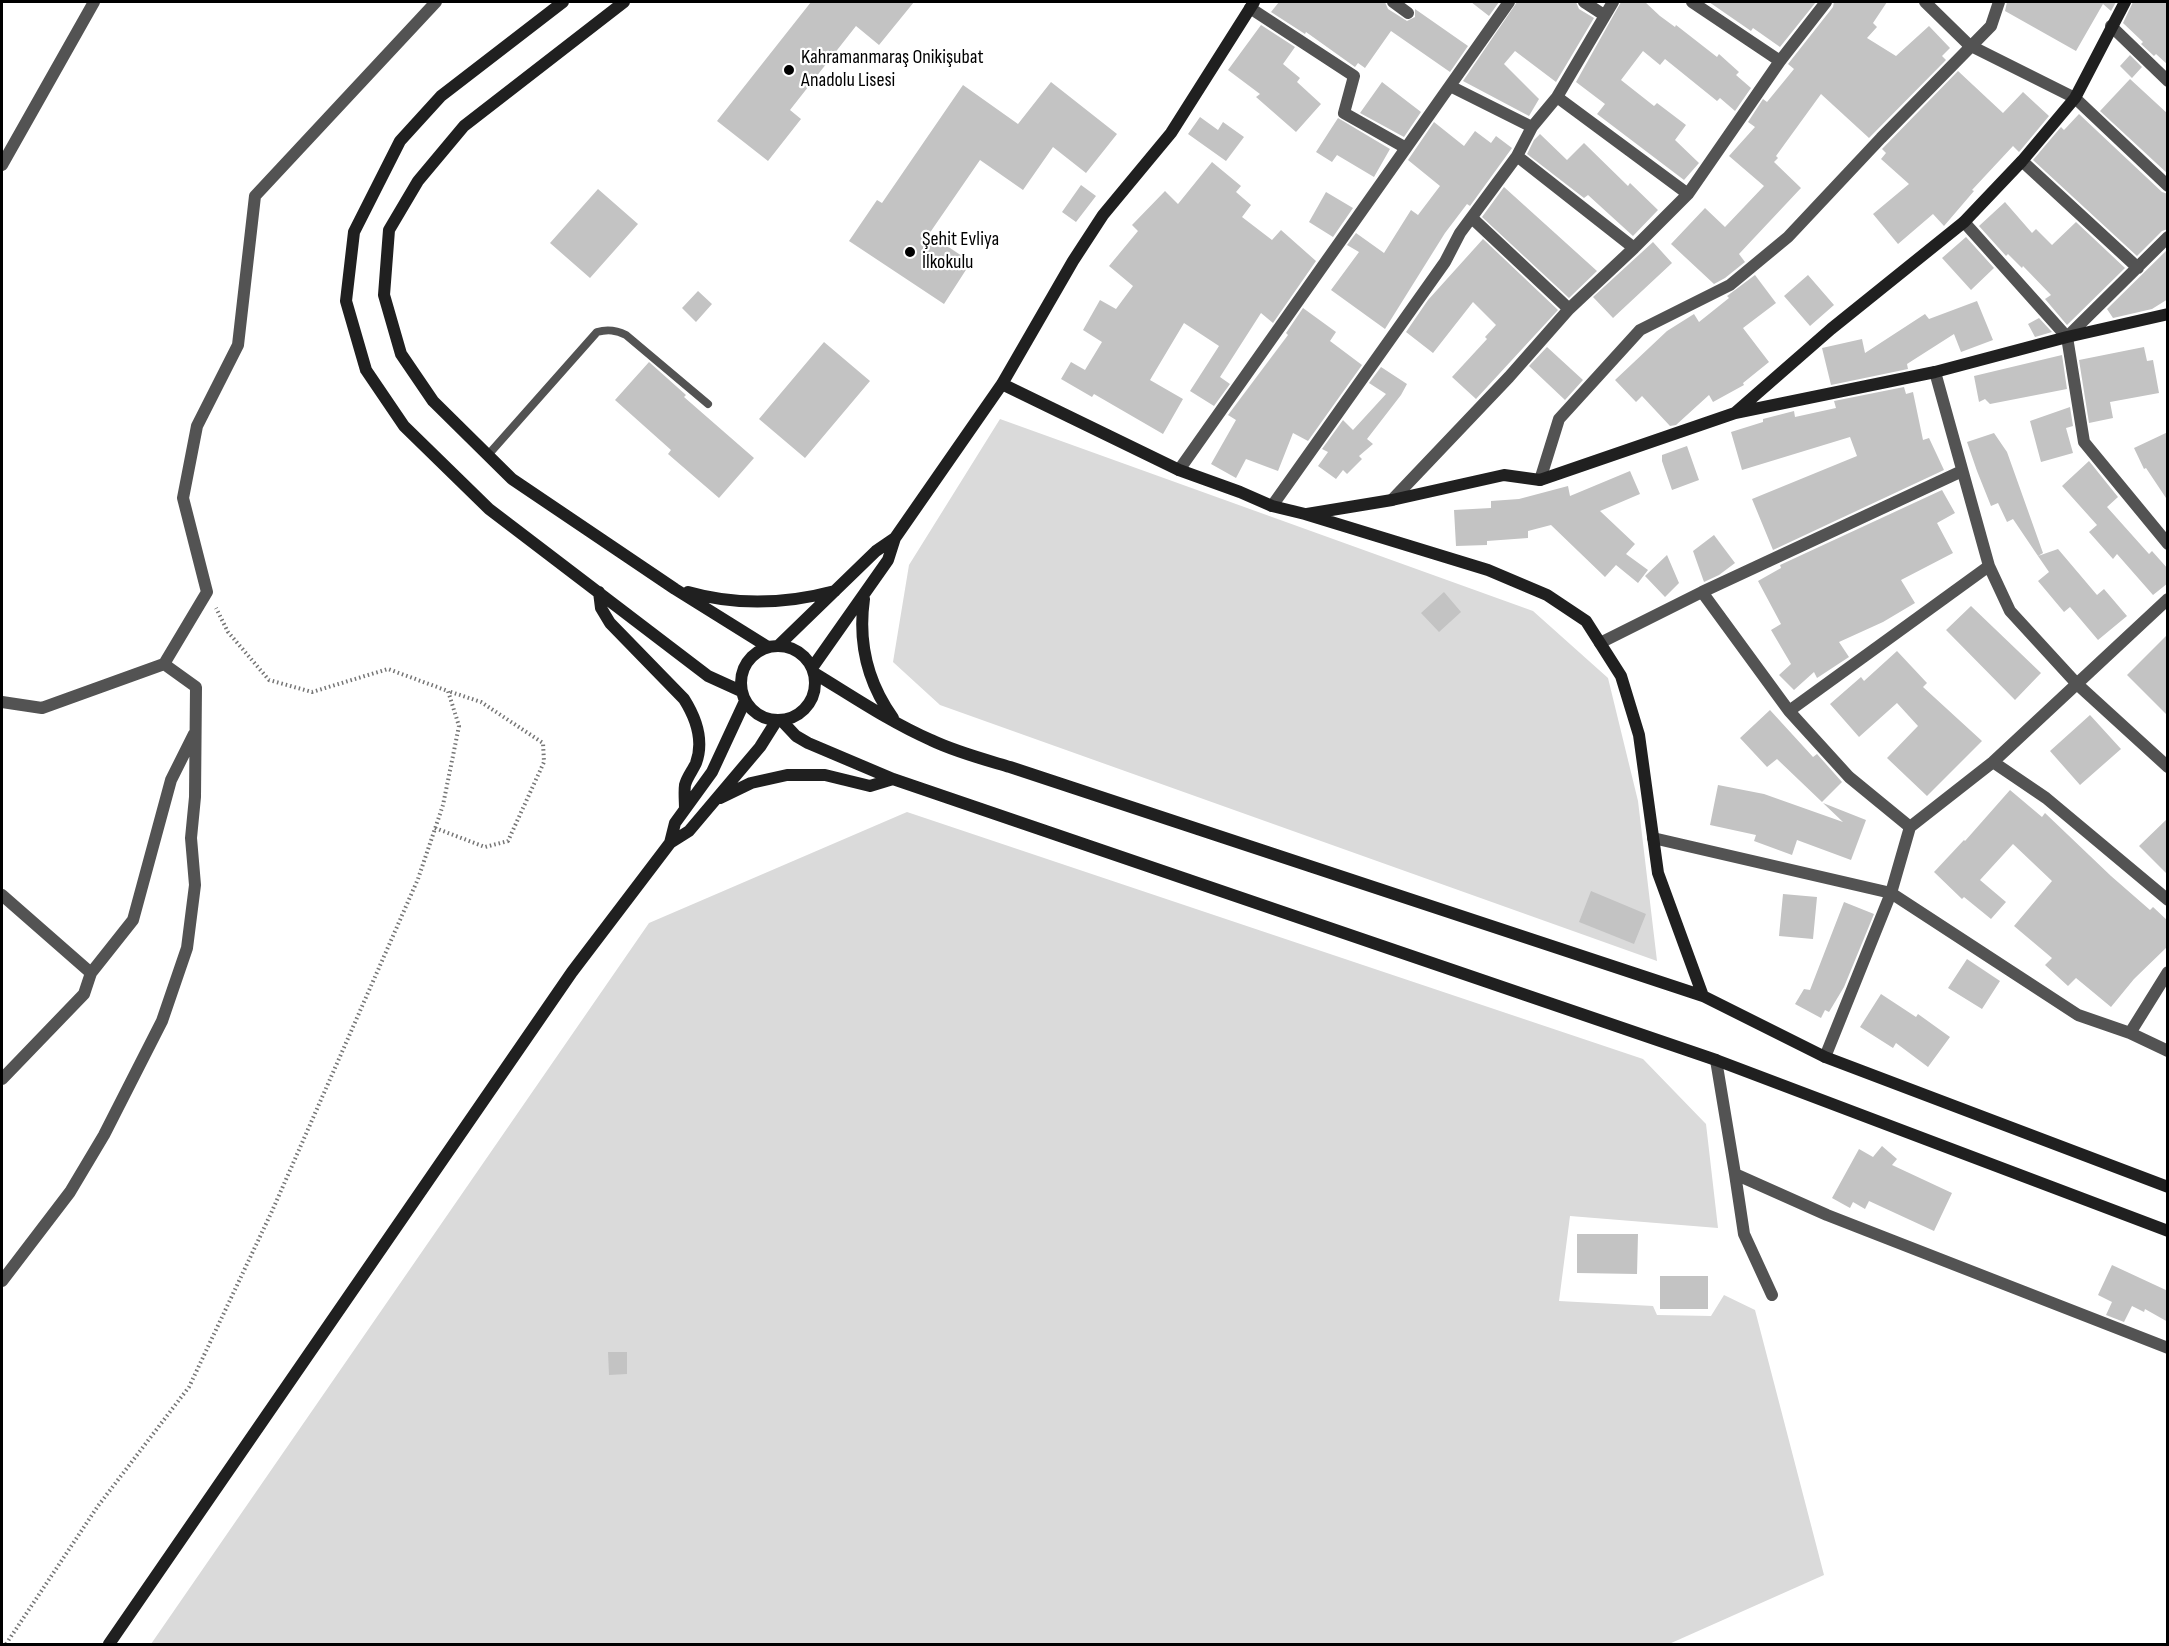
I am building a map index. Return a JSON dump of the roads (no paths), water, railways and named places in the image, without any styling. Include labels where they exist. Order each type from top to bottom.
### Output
[{"type":"street","points":[[2,165],[94,2]]},
{"type":"street","points":[[2,702],[42,708],[164,664],[207,592],[183,498],[197,426],[238,345],[255,196],[436,2]]},
{"type":"street","points":[[562,2],[441,96],[400,141],[354,232],[346,301],[366,370],[404,426],[489,509],[708,676],[743,696],[759,714],[779,720],[791,718],[801,712],[814,694],[813,670],[807,659],[799,652],[774,646],[675,589],[512,479],[433,402],[401,354],[384,296],[389,230],[418,181],[464,126],[624,2]]},
{"type":"street","points":[[1393,2],[1408,13]]},
{"type":"street","points":[[1179,470],[1509,2]]},
{"type":"street","points":[[1584,2],[1604,15]]},
{"type":"street","points":[[1272,506],[1445,262],[1460,233],[1517,156],[1532,127],[1557,97],[1613,2]]},
{"type":"street","points":[[1692,2],[1780,61]]},
{"type":"street","points":[[1392,500],[1509,377],[1569,309],[1688,194],[1780,61],[1826,2]]},
{"type":"street","points":[[1925,2],[1969,45],[2075,98],[2168,186]]},
{"type":"street","points":[[1540,480],[1559,419],[1640,330],[1730,285],[1788,237],[1969,45],[1991,26],[1999,2]]},
{"type":"street","points":[[1735,413],[1831,328],[1964,222],[2022,161],[2075,98],[2125,2]]},
{"type":"street","points":[[813,670],[888,560],[895,538],[1002,384],[1073,261],[1103,215],[1171,133],[1252,4],[1353,76],[1344,113],[1406,148]]},
{"type":"street","points":[[2111,26],[2168,81]]},
{"type":"street","points":[[1450,86],[1532,127]]},
{"type":"street","points":[[1557,97],[1688,194]]},
{"type":"street","points":[[1517,156],[1634,248]]},
{"type":"street","points":[[2022,161],[2138,268]]},
{"type":"street","points":[[1472,218],[1569,309]]},
{"type":"street","points":[[1964,222],[2067,337],[2085,442],[2168,544]]},
{"type":"street","points":[[2067,337],[2168,237]]},
{"type":"street","points":[[1305,514],[1392,500],[1504,475],[1540,480],[1735,413],[1935,372],[2067,337],[2168,314]]},
{"type":"street","points":[[1935,372],[1989,566],[2010,611],[2077,684],[2168,767]]},
{"type":"street","points":[[1002,384],[1179,470],[1272,506],[1305,514],[1498,574],[1547,595],[1586,621],[1621,676],[1639,735],[1658,873],[1702,996]]},
{"type":"street","points":[[1600,643],[1702,592],[1962,471]]},
{"type":"street","points":[[670,843],[675,823],[712,772],[743,696],[741,680],[743,668],[749,659],[757,651],[774,646],[876,551],[895,538]]},
{"type":"street","points":[[1789,711],[1989,566]]},
{"type":"street","points":[[675,589],[703,596],[759,602],[810,598],[835,591]]},
{"type":"street","points":[[599,592],[601,608],[609,623],[676,690],[691,709],[697,726],[699,743],[696,764],[686,784],[685,809]]},
{"type":"street","points":[[1702,592],[1789,711],[1849,777],[1910,827]]},
{"type":"street","points":[[864,595],[862,635],[864,655],[876,691],[895,722]]},
{"type":"street","points":[[1825,1057],[1891,893],[1910,827],[1993,762],[2168,599]]},
{"type":"street","points":[[2,1281],[70,1192],[104,1135],[162,1021],[187,948],[195,885],[191,838],[195,797],[196,687],[164,664]]},
{"type":"street","points":[[813,670],[895,722],[929,740],[965,754],[1702,996],[1825,1057],[2168,1187]]},
{"type":"street","points":[[779,720],[796,736],[808,743],[894,779],[1716,1060],[2168,1231]]},
{"type":"street","points":[[109,1644],[572,972],[670,843],[689,831],[760,747],[779,720]]},
{"type":"street","points":[[2,1079],[84,994],[91,973],[133,920],[171,780],[196,731]]},
{"type":"street","points":[[1993,762],[2046,798],[2168,900]]},
{"type":"street","points":[[713,801],[751,783],[787,775],[825,775],[870,786],[894,779]]},
{"type":"street","points":[[1653,838],[1891,893],[2078,1016],[2130,1033],[2168,1051]]},
{"type":"street","points":[[2,895],[91,973]]},
{"type":"street","points":[[2130,1033],[2168,972]]},
{"type":"street","points":[[1716,1060],[1744,1234],[1772,1295]]},
{"type":"street","points":[[1735,1174],[1827,1215],[2168,1348]]},
{"type":"lane","points":[[488,456],[597,332],[604,330],[619,331],[626,335],[708,404]]},
{"type":"place","name":"Kahramanmaraş Onikişubat Anadolu Lisesi","points":[[789,70]]},
{"type":"place","name":"Şehit Evliya İlkokulu","points":[[910,252]]}]
